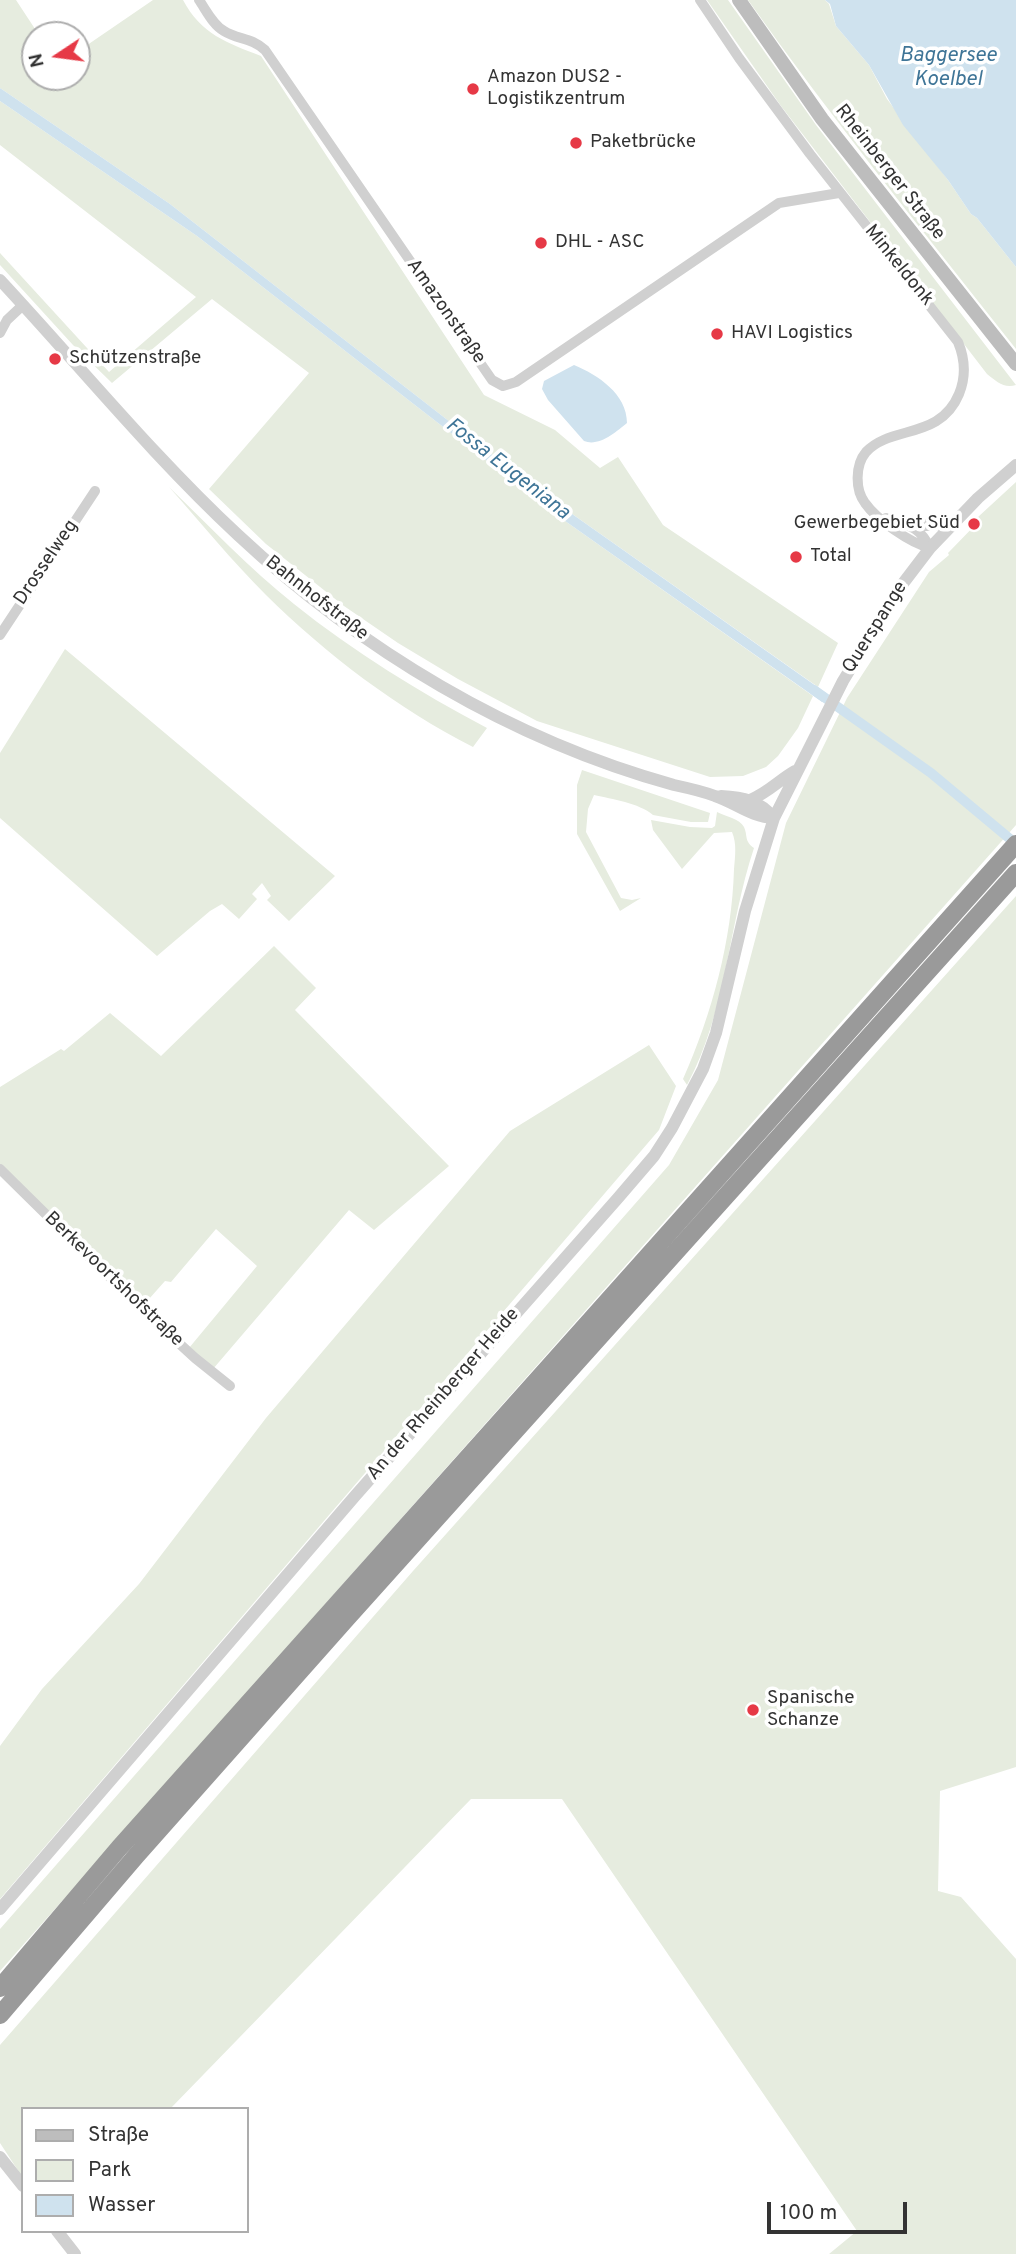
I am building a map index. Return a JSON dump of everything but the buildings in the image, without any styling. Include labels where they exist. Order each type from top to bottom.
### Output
[{"type":"highway","points":[[0,1988],[128,1838],[1016,844]]},
{"type":"highway","points":[[0,2015],[282,1691],[1016,873]]},
{"type":"main road","name":"Rheinberger Straße","points":[[739,0],[822,119],[1016,364]]},
{"type":"street","name":"Amazonstraße","points":[[199,0],[223,31],[253,41],[265,50],[492,380],[503,386],[516,382],[779,203],[839,193]]},
{"type":"street","name":"Minkeldonk","points":[[699,0],[839,193],[958,342],[963,361],[962,386],[946,414],[923,428],[875,446],[862,458],[858,474],[864,503],[917,545],[930,548]]},
{"type":"street","name":"Bahnhofstraße","points":[[0,280],[211,509],[271,565],[336,618],[433,681],[486,711],[537,735],[622,768],[717,796],[750,800],[764,806],[774,818]]},
{"type":"street","points":[[0,333],[7,320],[23,305]]},
{"type":"street","name":"Querspange","points":[[774,818],[822,719],[898,590],[930,548],[990,486],[1016,465]]},
{"type":"street","name":"Drosselweg","points":[[0,635],[3,623],[95,491]]},
{"type":"street","points":[[875,514],[912,526],[924,534],[930,548]]},
{"type":"street","points":[[912,526],[955,523]]},
{"type":"street","points":[[750,800],[773,788],[780,779],[796,771]]},
{"type":"street","name":"Bahnhofstraße","points":[[717,796],[751,814],[774,818]]},
{"type":"street","name":"An der Rheinberger Heide","points":[[0,1909],[355,1496],[654,1156],[703,1069],[716,1032],[746,911],[774,818]]},
{"type":"street","name":"Berkevoortshofstraße","points":[[0,1169],[157,1324],[230,1387]]},
{"type":"street","points":[[0,2157],[21,2183]]},
{"type":"street","points":[[59,2233],[75,2254]]},
{"type":"green space","points":[[0,0],[16,0],[30,21],[21,21],[21,91],[91,91],[91,42],[153,0],[183,0],[198,21],[216,36],[261,56],[484,395],[555,430],[600,468],[618,457],[663,525],[838,643],[818,687],[531,485],[170,204],[0,88]]},
{"type":"green space","points":[[707,0],[728,0],[816,125],[1016,385],[1004,385],[987,374],[781,106]]},
{"type":"green space","points":[[748,0],[825,0],[829,4],[836,26],[869,65],[887,99],[971,214],[1016,267],[1016,349],[846,133]]},
{"type":"green space","points":[[0,101],[197,236],[558,516],[813,696],[798,728],[778,756],[766,767],[743,776],[710,777],[537,721],[398,643],[344,606],[266,544],[209,489],[309,373],[212,299],[112,383],[73,345],[0,265],[0,253],[109,372],[196,297],[0,145]]},
{"type":"green space","points":[[1016,482],[1016,825],[0,1971],[0,1929],[669,1165],[718,1080],[786,823],[847,698],[929,572],[949,555],[980,520],[978,517]]},
{"type":"green space","points":[[169,487],[261,576],[317,622],[388,670],[487,728],[473,747],[390,698],[313,639],[253,582]]},
{"type":"green space","points":[[65,649],[335,876],[289,921],[267,900],[271,896],[262,883],[252,894],[257,899],[239,919],[222,904],[157,956],[0,818],[0,753]]},
{"type":"green space","points":[[582,770],[710,813],[708,822],[691,822],[653,815],[633,804],[594,795],[588,809],[586,832],[621,898],[641,898],[620,911],[577,834],[577,785]]},
{"type":"green space","points":[[717,812],[742,824],[747,841],[754,848],[711,1028],[687,1085],[683,1079],[703,1029],[725,950],[735,841],[732,832],[714,833],[682,869],[653,830],[651,820],[712,828],[715,826]]},
{"type":"green space","points":[[1016,896],[1016,1767],[940,1791],[938,1891],[961,1897],[1016,1959],[1016,2254],[829,2254],[857,2231],[562,1799],[471,1799],[172,2107],[21,2107],[21,2175],[0,2143],[0,2045],[413,1571]]},
{"type":"green space","points":[[274,946],[316,988],[295,1010],[449,1166],[374,1230],[349,1210],[213,1369],[189,1348],[257,1266],[216,1229],[171,1282],[165,1281],[142,1303],[0,1165],[0,1087],[61,1049],[64,1051],[110,1013],[161,1056]]},
{"type":"green space","points":[[649,1045],[676,1086],[659,1130],[0,1899],[0,1746],[42,1689],[139,1584],[266,1418],[510,1131]]},
{"type":"water","name":"Baggersee Koelbel","points":[[825,0],[1016,0],[1016,267],[971,214],[948,180],[903,125],[869,65],[836,26],[830,4]]},
{"type":"water","points":[[0,88],[170,204],[531,485],[826,693],[822,702],[558,516],[197,236],[0,101]]},
{"type":"water","points":[[574,365],[610,387],[626,413],[627,423],[596,442],[584,441],[548,400],[542,389],[544,381]]},
{"type":"waterway","name":"Fossa Eugeniana","points":[[814,690],[931,773],[1016,844]]},
{"type":"place","name":"Amazon DUS2 - Logistikzentrum","points":[[473,89]]},
{"type":"place","name":"Paketbrücke","points":[[576,143]]},
{"type":"place","name":"DHL - ASC","points":[[541,243]]},
{"type":"place","name":"HAVI Logistics","points":[[717,334]]},
{"type":"place","name":"Schützenstraße","points":[[55,359]]},
{"type":"place","name":"Gewerbegebiet Süd","points":[[974,524]]},
{"type":"place","name":"Total","points":[[796,557]]},
{"type":"place","name":"Spanische Schanze","points":[[753,1710]]}]
